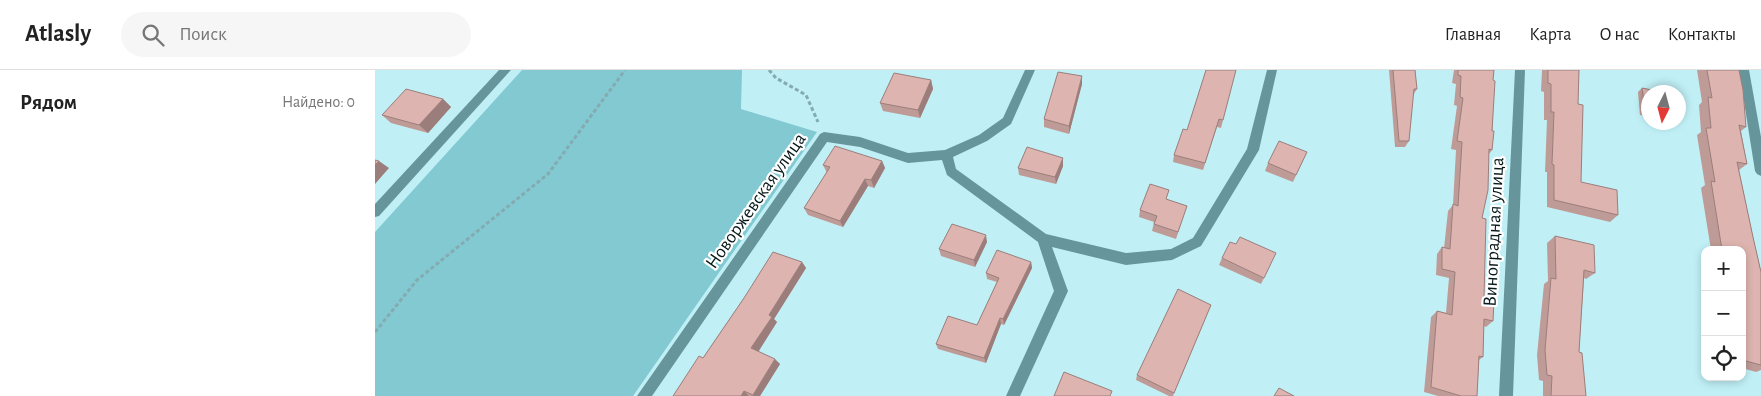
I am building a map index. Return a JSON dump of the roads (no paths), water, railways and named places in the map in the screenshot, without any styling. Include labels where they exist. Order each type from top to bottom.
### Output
[{"type":"street","points":[[375,212],[506,70]]},
{"type":"street","name":"Новоржевская улица","points":[[645,396],[824,137],[860,142],[908,158],[945,155],[983,138],[1007,121],[1030,70]]},
{"type":"street","points":[[945,155],[951,172],[1043,239],[1126,259],[1172,254],[1197,242],[1253,150],[1272,70]]},
{"type":"street","name":"Виноградная улица","points":[[1505,396],[1520,70]]},
{"type":"street","points":[[1744,70],[1761,171]]},
{"type":"street","points":[[1013,396],[1061,291],[1043,239]]}]
